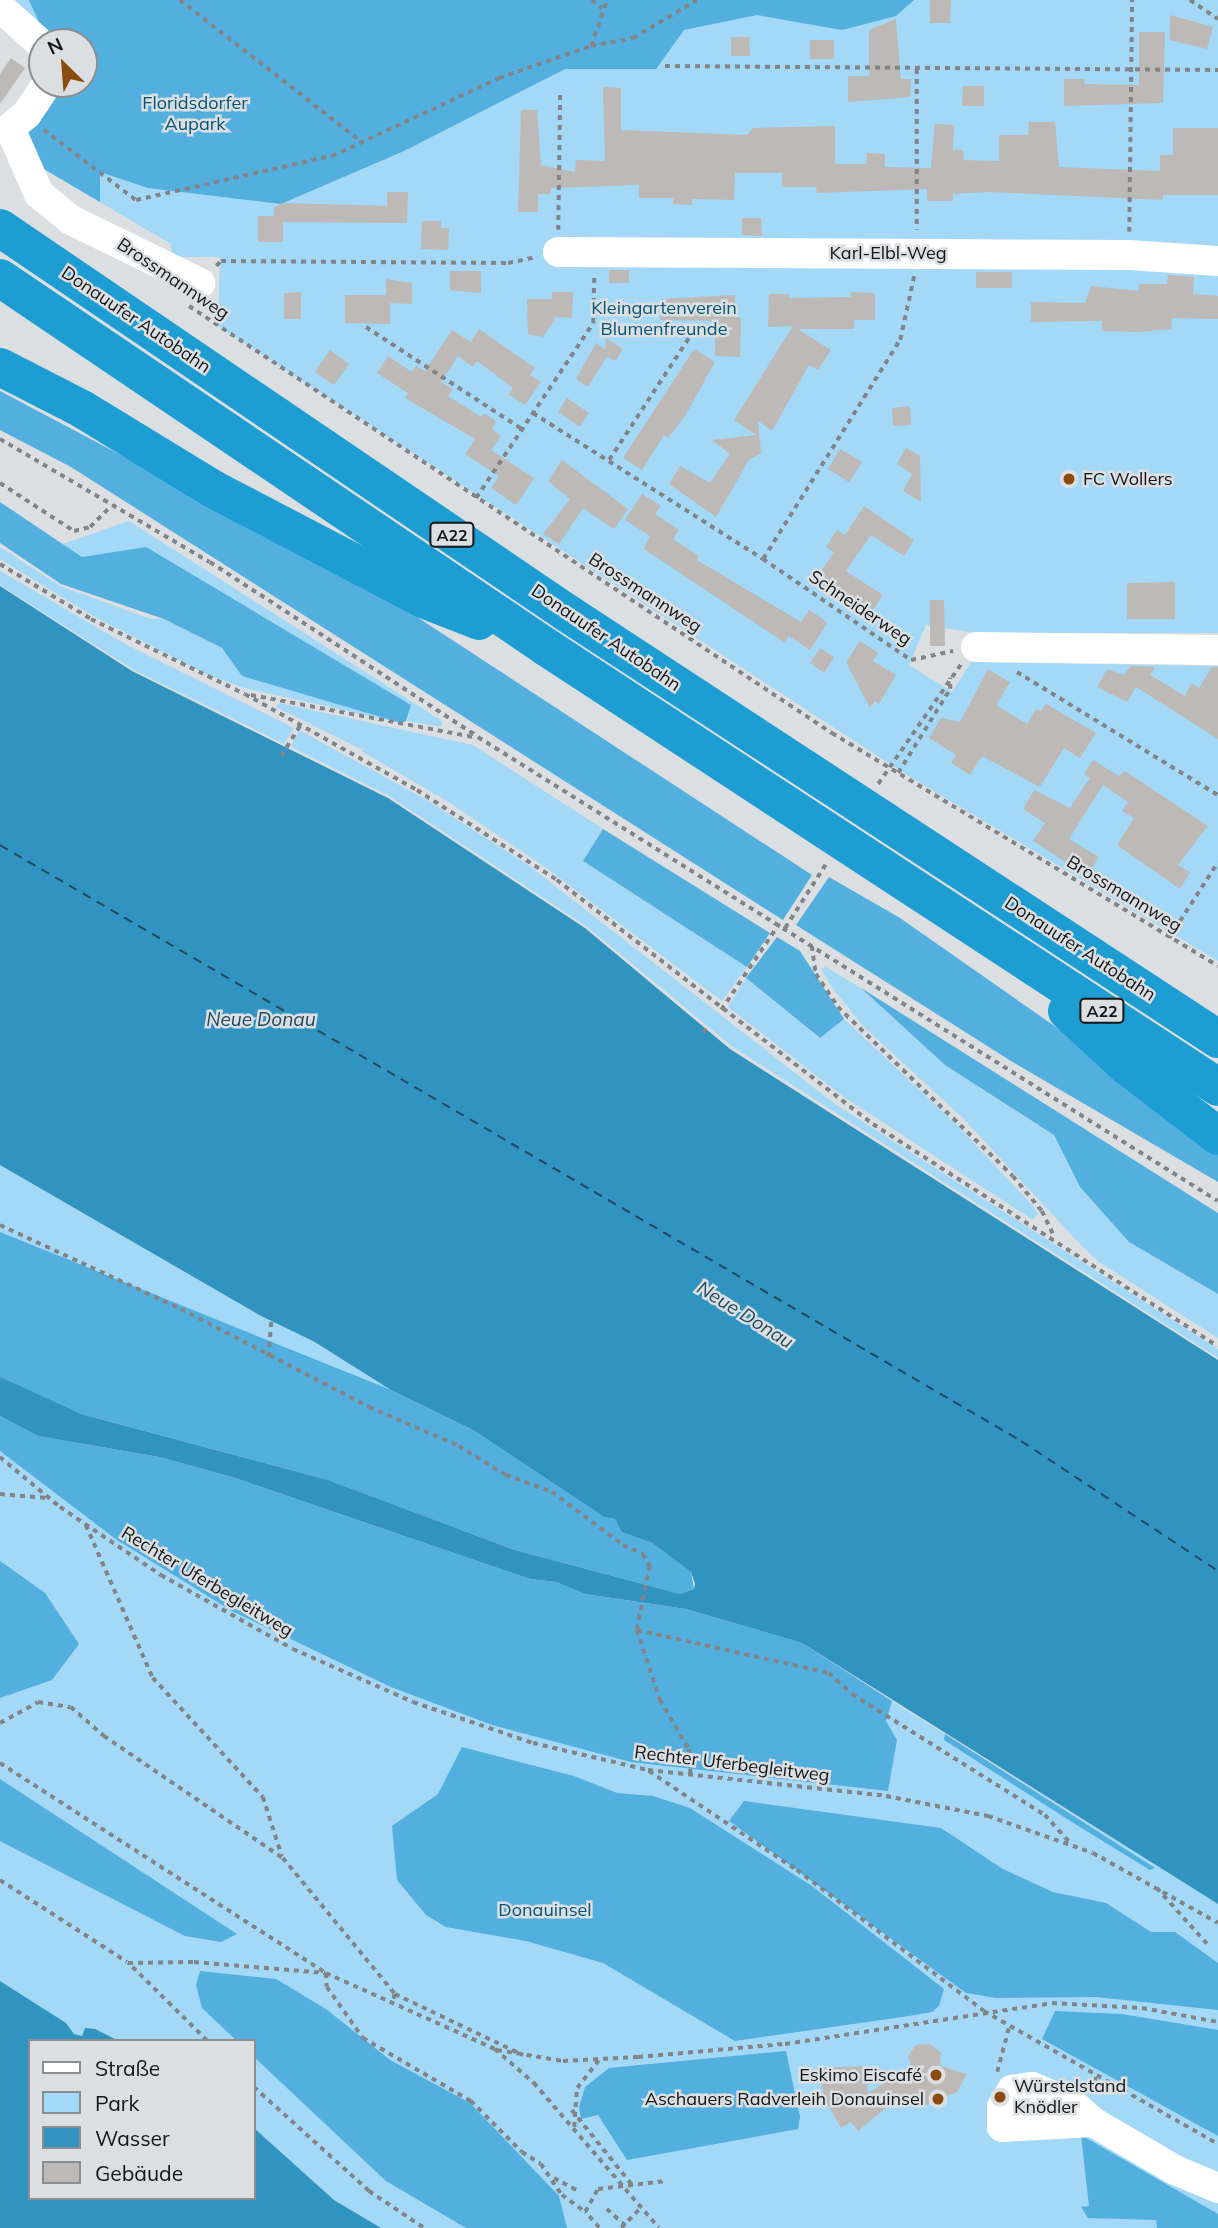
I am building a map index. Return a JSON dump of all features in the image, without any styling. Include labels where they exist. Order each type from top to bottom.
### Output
[{"type":"highway","name":"Donauufer Autobahn","points":[[0,228],[567,613],[1218,1039]]},
{"type":"highway","name":"A22","points":[[0,278],[546,647],[1218,1087]]},
{"type":"highway","points":[[0,343],[82,409]]},
{"type":"highway","points":[[0,367],[82,409],[213,489],[423,599],[546,647]]},
{"type":"highway","points":[[985,936],[1128,1067],[1218,1136]]},
{"type":"highway","points":[[1062,939],[1218,1007]]},
{"type":"street","points":[[4,0],[0,6],[28,32]]},
{"type":"street","points":[[38,98],[27,114],[10,128],[30,180],[52,208],[192,293]]},
{"type":"street","name":"Karl-Elbl-Weg","points":[[558,252],[593,250],[1129,255],[1218,261]]},
{"type":"street","points":[[976,647],[1218,650]]},
{"type":"street","points":[[1012,2090],[1003,2100],[1002,2127],[1093,2122],[1181,2173],[1218,2201]]},
{"type":"street","points":[[1181,2173],[1218,2188]]},
{"type":"path","points":[[180,0],[364,144]]},
{"type":"path","points":[[592,0],[602,8]]},
{"type":"path","points":[[591,46],[607,0]]},
{"type":"path","points":[[27,114],[136,200],[332,156],[364,144],[499,78],[591,46],[633,38],[697,0]]},
{"type":"path","points":[[1129,255],[1132,0]]},
{"type":"path","points":[[1190,0],[1218,19]]},
{"type":"path","points":[[665,66],[1218,70]]},
{"type":"path","points":[[763,559],[900,340],[906,325],[917,253],[917,69]]},
{"type":"path","points":[[220,261],[508,263],[558,252],[560,92]]},
{"type":"path","points":[[476,498],[593,323],[593,250]]},
{"type":"path","name":"Brossmannweg","points":[[192,293],[476,498],[898,773],[1218,966]]},
{"type":"path","points":[[366,327],[522,429]]},
{"type":"path","points":[[609,461],[694,330]]},
{"type":"path","name":"Schneiderweg","points":[[533,412],[763,559],[911,660],[976,647]]},
{"type":"path","points":[[0,439],[210,562],[478,737],[1218,1201]]},
{"type":"path","points":[[0,483],[74,531],[90,527],[111,506]]},
{"type":"path","points":[[0,564],[103,626],[245,694],[417,790],[557,880],[721,1010],[873,1124],[1218,1346]]},
{"type":"path","points":[[1013,669],[1218,795]]},
{"type":"path","points":[[898,773],[950,689],[950,677]]},
{"type":"path","points":[[245,694],[478,737]]},
{"type":"path","points":[[281,755],[300,725]]},
{"type":"path","points":[[1170,937],[1218,862]]},
{"type":"path","points":[[785,928],[806,896]]},
{"type":"path","points":[[721,1010],[779,924]]},
{"type":"path","points":[[812,946],[816,974],[838,1007],[1013,1176],[1042,1210],[1055,1240]]},
{"type":"path","points":[[704,1033],[708,1027]]},
{"type":"path","points":[[0,1225],[181,1309],[248,1348],[459,1446],[506,1475],[552,1492],[622,1545],[643,1554],[650,1566],[636,1630],[660,1700],[689,1749],[691,1776]]},
{"type":"path","points":[[268,1357],[271,1321]]},
{"type":"path","name":"Rechter Uferbegleitweg","points":[[0,1457],[49,1498],[203,1600],[345,1674],[501,1733],[648,1770],[930,1802],[1071,1843],[1153,1884],[1218,1923]]},
{"type":"path","points":[[0,1494],[49,1498]]},
{"type":"path","points":[[86,1524],[153,1678],[263,1797],[283,1858]]},
{"type":"path","points":[[636,1630],[829,1673],[852,1694],[1045,1815],[1071,1843]]},
{"type":"path","points":[[0,1723],[38,1702],[71,1707],[115,1743],[283,1858],[396,1994],[528,2058]]},
{"type":"path","points":[[0,1763],[326,1973],[495,2049],[528,2058],[600,2060],[785,2044],[984,2011],[1095,2004],[1218,2022]]},
{"type":"path","points":[[648,1770],[797,1871],[984,2011],[1218,2144]]},
{"type":"path","points":[[0,1880],[128,1963],[205,2039]]},
{"type":"path","points":[[1153,1884],[1209,1947]]},
{"type":"path","points":[[128,1963],[194,1962],[326,1973]]},
{"type":"path","points":[[326,1973],[327,1987],[363,2038],[471,2101],[553,2178],[577,2190]]},
{"type":"path","points":[[393,2003],[396,1994]]},
{"type":"path","points":[[1009,2027],[995,2069],[1012,2090]]},
{"type":"path","points":[[495,2049],[534,2084],[659,2228]]},
{"type":"path","points":[[574,2129],[572,2110],[577,2088],[600,2060]]},
{"type":"path","points":[[256,2089],[369,2191],[424,2228]]},
{"type":"path","points":[[572,2110],[632,2185]]},
{"type":"path","points":[[553,2178],[562,2195],[585,2212],[599,2228]]},
{"type":"path","points":[[585,2212],[598,2189],[666,2181]]},
{"type":"path","points":[[607,2209],[625,2227],[640,2208]]},
{"type":"green space","name":"Kleingartenverein Blumenfreunde","points":[[15,0],[1218,0],[1218,633],[975,633],[926,625],[909,665],[952,692],[971,662],[1218,666],[1218,961],[902,772],[218,326],[220,257],[172,257],[171,244],[32,162],[23,137],[48,110],[53,98],[98,98],[98,28],[35,28],[15,6]]},
{"type":"green space","name":"Floridsdorfer Aupark","points":[[29,0],[914,0],[896,16],[842,30],[757,15],[684,30],[656,69],[565,69],[404,151],[281,204],[148,188],[100,172],[100,202],[32,162],[23,137],[48,110],[53,98],[98,98],[98,28],[42,28]]},
{"type":"green space","points":[[0,391],[374,589],[812,875],[783,920],[71,467],[0,430]]},
{"type":"green space","points":[[0,502],[82,557],[146,547],[411,705],[406,721],[401,723],[242,676],[222,648],[164,619],[61,584],[0,543]]},
{"type":"green space","points":[[129,521],[442,721],[442,727],[407,721],[411,705],[146,548],[82,557],[63,544]]},
{"type":"green space","points":[[0,547],[60,586],[151,619],[164,619],[223,649],[244,676],[401,723],[244,688],[208,675],[93,616],[0,559]]},
{"type":"green space","points":[[0,571],[129,646],[294,728],[284,744],[134,670],[0,585]]},
{"type":"green space","points":[[279,703],[473,745],[603,829],[583,861],[747,967],[722,1001],[545,867],[447,801],[361,751],[365,747],[361,749],[276,707]]},
{"type":"green space","points":[[299,730],[425,799],[528,865],[835,1104],[1218,1349],[1218,1358],[733,1047],[586,926],[389,796],[291,747]]},
{"type":"green space","points":[[603,829],[770,933],[747,967],[583,861]]},
{"type":"green space","points":[[829,877],[900,918],[1103,1060],[1218,1153],[1218,1182],[1011,1061],[796,925]]},
{"type":"green space","points":[[777,937],[800,951],[844,1019],[820,1038],[746,978]]},
{"type":"green space","points":[[826,967],[861,988],[945,1065],[1054,1135],[1080,1187],[1129,1242],[1218,1294],[1218,1338],[1099,1262],[963,1118],[864,1027],[834,990],[821,969]]},
{"type":"green space","points":[[746,978],[819,1038],[844,1019],[956,1124],[1038,1214],[1033,1220],[844,1097],[728,1007]]},
{"type":"green space","points":[[861,988],[1218,1213],[1218,1294],[1129,1242],[1080,1187],[1054,1135],[945,1065]]},
{"type":"green space","points":[[0,1165],[261,1316],[313,1341],[391,1390],[680,1594],[567,1565],[0,1377]]},
{"type":"green space","points":[[0,1232],[391,1390],[473,1430],[604,1517],[615,1519],[623,1532],[652,1543],[691,1572],[694,1589],[680,1594],[515,1550],[328,1480],[81,1414],[35,1396],[0,1377]]},
{"type":"green space","name":"Donauinsel","points":[[0,1416],[892,1701],[1218,1904],[1218,2228],[381,2228],[334,2200],[256,2130],[256,2039],[115,2039],[95,2029],[82,2036],[74,2034],[65,2023],[0,1981]]},
{"type":"green space","points":[[0,1416],[38,1436],[159,1457],[232,1477],[530,1579],[556,1582],[585,1594],[686,1609],[802,1643],[892,1701],[886,1721],[897,1740],[888,1791],[631,1762],[492,1725],[391,1687],[232,1611],[117,1540],[0,1451]]},
{"type":"green space","points":[[0,1561],[45,1593],[79,1644],[52,1680],[0,1698]]},
{"type":"green space","points":[[945,1734],[1155,1868],[1150,1870],[1075,1824],[944,1740]]},
{"type":"green space","points":[[462,1747],[574,1776],[617,1793],[653,1796],[690,1808],[812,1886],[944,1989],[939,2006],[932,2012],[909,2016],[735,2041],[603,1963],[526,1941],[446,1927],[426,1915],[397,1880],[392,1826],[438,1794]]},
{"type":"green space","points":[[0,1779],[237,1934],[221,1942],[185,1936],[0,1841]]},
{"type":"green space","points":[[744,1801],[941,1828],[1003,1869],[1053,1892],[1106,1903],[1151,1932],[1175,1932],[1218,1963],[1218,2010],[1096,1997],[996,1998],[966,1993],[729,1821]]},
{"type":"green space","points":[[200,1971],[276,1979],[326,2009],[390,2060],[470,2103],[559,2196],[567,2228],[466,2228],[386,2181],[256,2059],[256,2039],[235,2039],[202,2008],[196,1985]]},
{"type":"green space","points":[[1055,2011],[1122,2014],[1218,2030],[1218,2136],[1042,2039]]},
{"type":"green space","points":[[786,2051],[800,2117],[798,2129],[627,2160],[598,2115],[581,2119],[579,2107],[585,2087],[609,2068]]},
{"type":"green space","points":[[1081,2135],[1218,2214],[1218,2228],[1157,2228],[1156,2220],[1088,2218],[1081,2207],[1089,2206]]},
{"type":"water","name":"Neue Donau","points":[[0,586],[132,671],[388,798],[585,928],[730,1049],[1218,1360],[1218,1904],[802,1643],[686,1609],[585,1594],[556,1582],[530,1579],[232,1477],[159,1457],[38,1436],[0,1416],[0,1377],[81,1414],[328,1480],[515,1550],[680,1594],[694,1589],[691,1572],[652,1543],[622,1532],[615,1519],[604,1517],[473,1430],[391,1390],[313,1341],[261,1316],[0,1165]]},
{"type":"water","points":[[0,1981],[66,2023],[74,2034],[82,2036],[85,2028],[95,2029],[115,2039],[28,2039],[28,2200],[256,2200],[256,2130],[334,2200],[381,2228],[0,2228]]},
{"type":"building","points":[[930,0],[951,0],[950,23],[930,23]]},
{"type":"building","points":[[1170,15],[1213,27],[1207,49],[1170,40]]},
{"type":"building","points":[[896,19],[901,79],[911,79],[910,97],[848,102],[848,76],[869,76],[869,30]]},
{"type":"building","points":[[1139,32],[1165,32],[1163,103],[1064,106],[1064,79],[1085,79],[1084,84],[1139,85]]},
{"type":"building","points":[[731,37],[749,37],[750,56],[731,56]]},
{"type":"building","points":[[810,40],[834,40],[834,59],[810,59]]},
{"type":"building","points":[[11,58],[25,68],[0,104],[0,74]]},
{"type":"building","points":[[963,86],[984,86],[984,106],[962,106]]},
{"type":"building","points":[[603,87],[621,88],[621,130],[747,135],[753,128],[835,126],[835,164],[866,164],[867,153],[885,154],[885,167],[931,168],[935,124],[954,125],[953,150],[963,150],[964,160],[999,161],[999,135],[1028,135],[1029,122],[1055,122],[1059,167],[1160,171],[1160,155],[1173,155],[1173,128],[1218,128],[1218,195],[1163,195],[1163,200],[988,192],[953,194],[953,201],[927,201],[927,189],[817,193],[816,187],[782,187],[782,173],[735,173],[734,200],[692,199],[692,205],[673,204],[673,198],[639,198],[639,185],[551,188],[551,194],[538,194],[538,212],[518,212],[521,110],[537,110],[541,165],[575,172],[576,160],[605,161]]},
{"type":"building","points":[[387,192],[408,192],[407,223],[283,222],[283,242],[258,242],[258,216],[274,216],[274,208],[282,203],[387,206]]},
{"type":"building","points":[[742,218],[761,218],[762,236],[742,235]]},
{"type":"building","points":[[422,221],[441,221],[441,228],[449,228],[448,250],[421,249]]},
{"type":"building","points":[[609,270],[629,270],[629,283],[609,283]]},
{"type":"building","points":[[450,271],[481,271],[481,293],[450,290]]},
{"type":"building","points":[[976,272],[1012,272],[1012,288],[976,288]]},
{"type":"building","points":[[1168,275],[1194,277],[1193,294],[1218,296],[1218,319],[1172,318],[1171,329],[1138,332],[1102,331],[1102,321],[1031,322],[1031,302],[1085,303],[1091,286],[1139,291],[1139,284],[1167,284]]},
{"type":"building","points":[[386,279],[412,283],[412,304],[390,303],[390,324],[345,323],[345,295],[386,295]]},
{"type":"building","points":[[301,292],[301,319],[284,319],[284,293]]},
{"type":"building","points":[[552,292],[573,292],[572,318],[556,317],[543,337],[528,334],[527,299],[552,299]]},
{"type":"building","points":[[851,292],[875,293],[875,320],[854,320],[854,329],[798,329],[831,350],[818,370],[809,365],[772,431],[758,421],[761,453],[749,460],[716,517],[669,484],[680,466],[710,483],[730,454],[712,440],[756,435],[734,420],[793,326],[768,327],[769,294],[789,294],[789,298],[851,297]]},
{"type":"building","points":[[735,295],[736,317],[741,318],[740,357],[715,356],[715,321],[660,320],[661,299]]},
{"type":"building","points":[[479,329],[535,368],[530,375],[541,382],[525,405],[508,394],[513,388],[477,361],[473,367],[458,356],[441,382],[453,389],[448,396],[481,417],[484,413],[496,421],[492,429],[501,436],[491,450],[534,478],[516,505],[491,488],[499,476],[465,454],[475,439],[405,398],[408,393],[377,373],[388,356],[412,372],[416,366],[425,371],[452,330],[471,342]]},
{"type":"building","points":[[606,338],[623,349],[615,361],[607,356],[588,387],[576,379],[596,343],[605,350]]},
{"type":"building","points":[[694,349],[715,362],[685,416],[668,438],[664,435],[642,470],[623,458]]},
{"type":"building","points":[[330,350],[349,364],[334,385],[315,372]]},
{"type":"building","points":[[567,398],[589,413],[580,427],[558,412]]},
{"type":"building","points":[[910,406],[911,425],[893,426],[892,408]]},
{"type":"building","points":[[906,448],[920,456],[921,502],[903,491],[912,474],[897,464]]},
{"type":"building","points":[[840,449],[862,462],[849,482],[828,469]]},
{"type":"building","points":[[562,460],[628,509],[614,529],[583,508],[559,544],[543,534],[570,499],[548,481]]},
{"type":"building","points":[[642,494],[661,506],[655,514],[679,530],[673,539],[699,556],[697,560],[801,622],[809,610],[823,619],[827,624],[810,650],[789,636],[784,642],[644,549],[650,536],[625,520]]},
{"type":"building","points":[[864,506],[914,540],[904,556],[871,535],[846,571],[883,595],[870,614],[834,590],[831,595],[813,583],[834,552],[826,547],[837,530],[845,535]]},
{"type":"building","points":[[1175,582],[1175,619],[1127,619],[1127,583]]},
{"type":"building","points":[[930,600],[944,600],[945,646],[930,646]]},
{"type":"building","points":[[860,641],[878,653],[873,661],[896,675],[879,704],[875,701],[870,708],[846,662]]},
{"type":"building","points":[[820,648],[834,657],[824,673],[810,663]]},
{"type":"building","points":[[1130,666],[1155,667],[1150,675],[1185,696],[1191,683],[1199,688],[1212,667],[1218,667],[1218,739],[1136,687],[1127,702],[1097,687],[1107,669],[1124,675]]},
{"type":"building","points":[[988,669],[1010,682],[996,705],[1027,724],[1036,709],[1041,711],[1046,704],[1096,733],[1080,758],[1064,748],[1040,787],[982,756],[970,775],[951,763],[956,755],[929,738],[941,718],[960,722]]},
{"type":"building","points":[[1093,760],[1119,776],[1125,771],[1208,826],[1178,865],[1190,872],[1180,889],[1117,845],[1134,818],[1122,811],[1128,802],[1103,785],[1069,839],[1099,857],[1087,876],[1033,841],[1045,823],[1023,809],[1034,790],[1070,808],[1090,778],[1084,774]]},
{"type":"building","points":[[930,2044],[941,2053],[940,2066],[967,2074],[957,2092],[926,2105],[899,2097],[858,2131],[851,2122],[841,2128],[825,2100],[817,2068],[864,2066],[868,2093],[911,2067],[908,2056],[916,2045]]},
{"type":"ferry route","points":[[0,845],[1021,1441],[1218,1571]]},
{"type":"place","name":"FC Wollers","points":[[1069,479]]},
{"type":"place","name":"Eskimo Eiscafé","points":[[936,2075]]},
{"type":"place","name":"Würstelstand Knödler","points":[[1000,2097]]},
{"type":"place","name":"Aschauers Radverleih Donauinsel","points":[[938,2099]]}]
